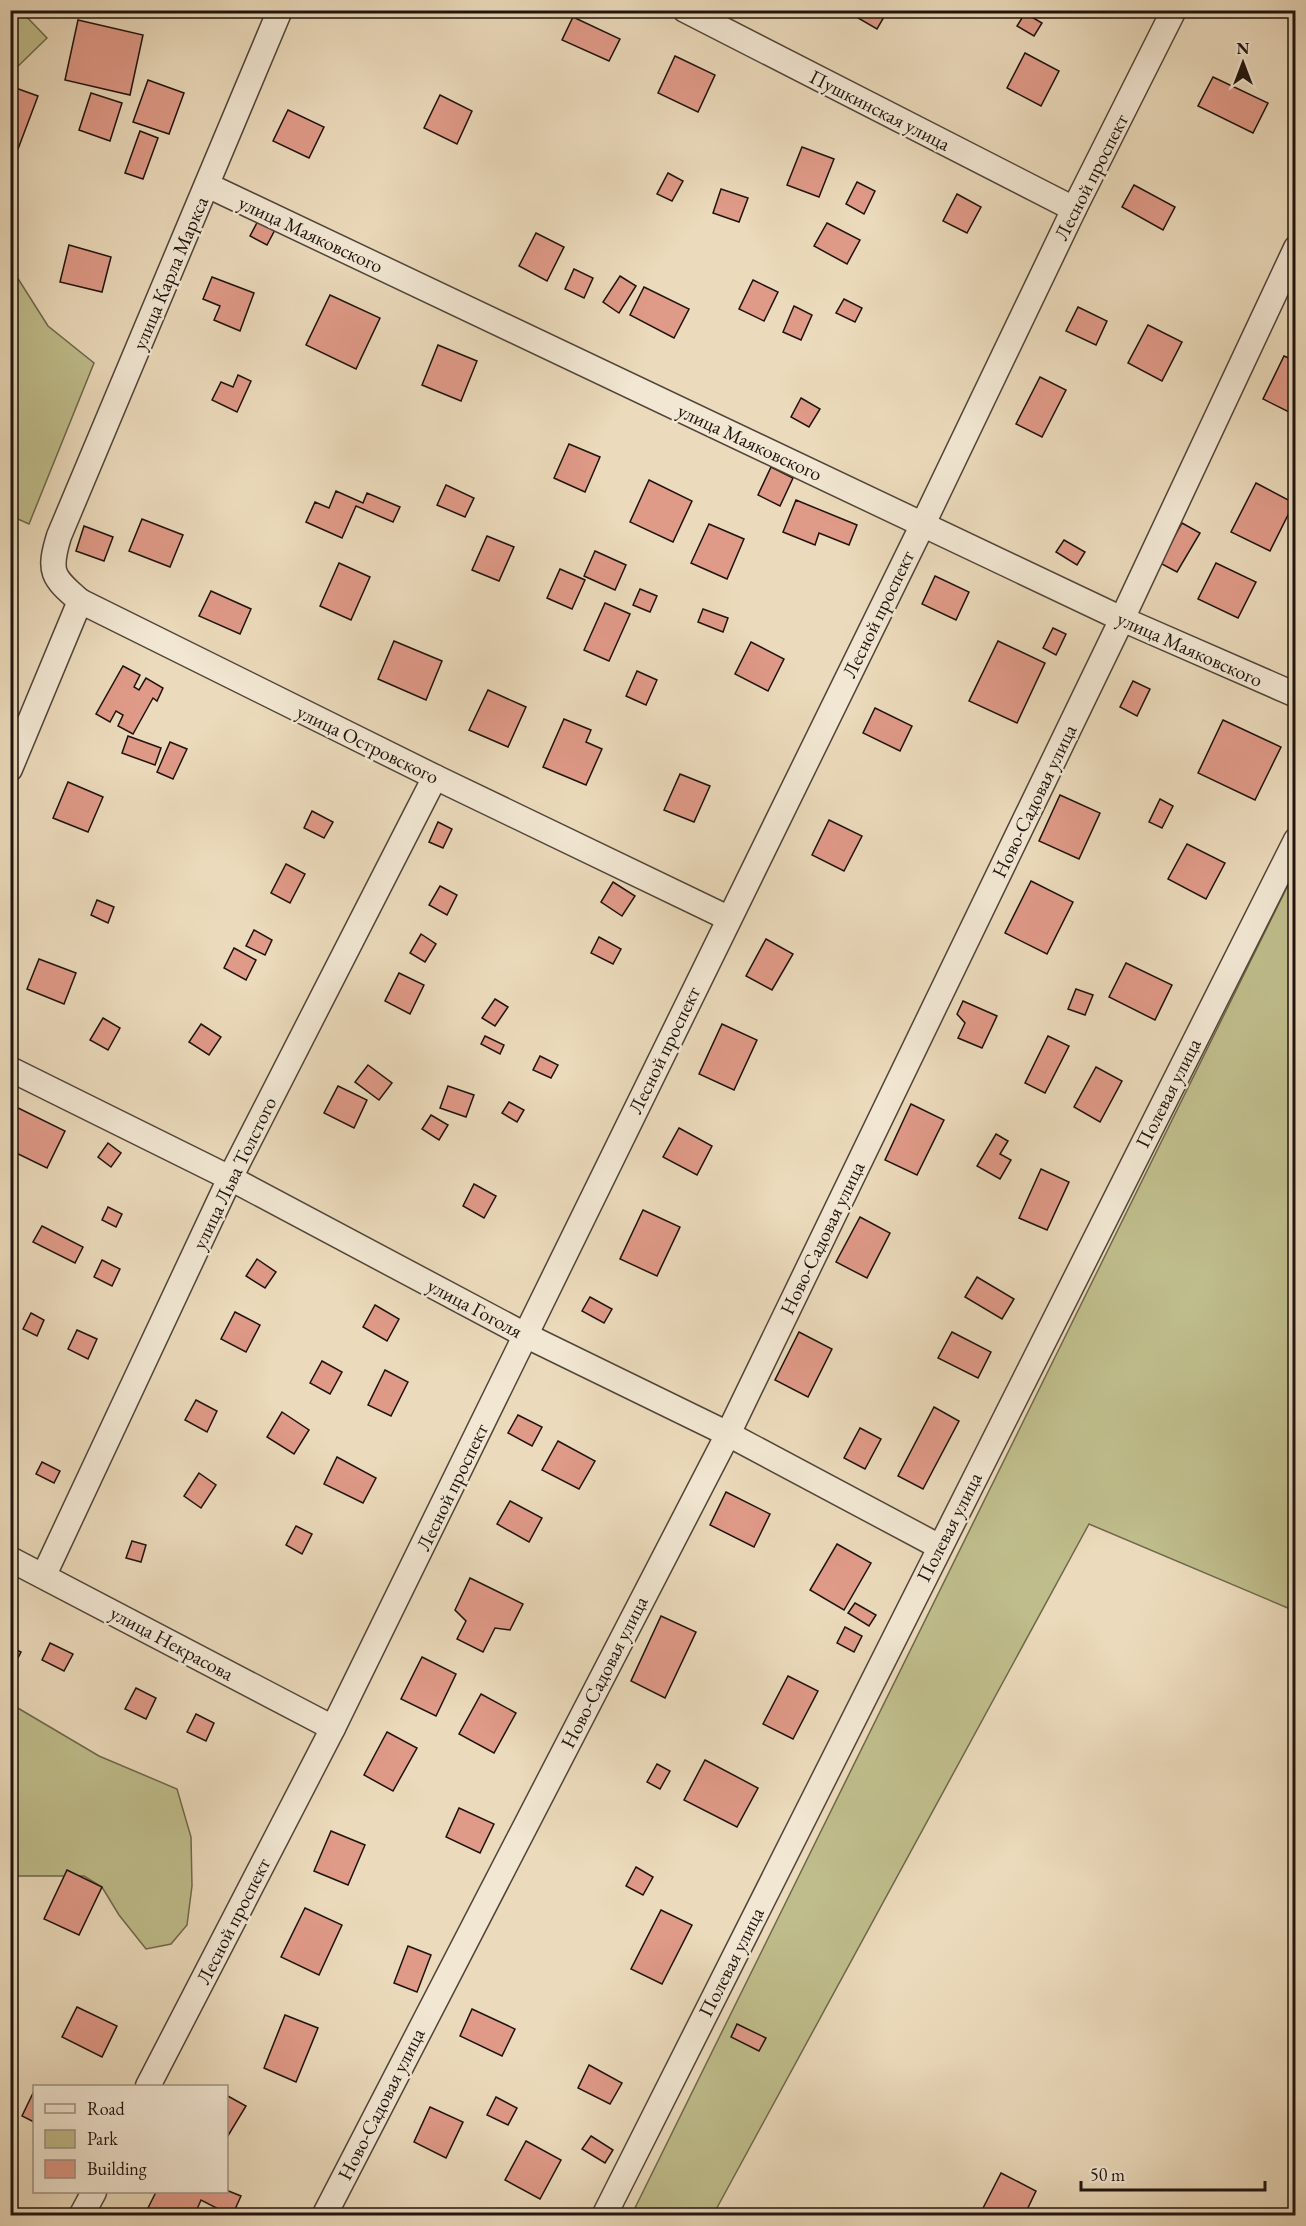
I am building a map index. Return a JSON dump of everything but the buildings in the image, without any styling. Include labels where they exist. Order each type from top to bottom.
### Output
[{"type":"street","name":"улица Карла Маркса","points":[[59,536],[280,10]]},
{"type":"street","name":"Пушкинская улица","points":[[685,10],[1074,209]]},
{"type":"street","name":"Лесной проспект","points":[[149,2085],[333,1728],[527,1336],[728,918],[923,524],[1074,209],[1174,10]]},
{"type":"street","name":"улица Маяковского","points":[[207,184],[1122,619],[1296,695]]},
{"type":"street","name":"Ново-Садовая улица","points":[[324,2216],[728,1434],[1122,619],[1296,248]]},
{"type":"street","name":"улица Островского","points":[[59,536],[52,560],[57,581],[80,601],[435,777],[728,918]]},
{"type":"street","points":[[10,769],[80,601]]},
{"type":"street","name":"улица Льва Толстого","points":[[44,1575],[230,1178],[435,777]]},
{"type":"street","name":"Полевая улица","points":[[604,2216],[1296,840]]},
{"type":"street","name":"улица Гоголя","points":[[10,1069],[230,1178],[527,1336],[728,1434],[940,1546]]},
{"type":"street","name":"улица Некрасова","points":[[10,1559],[333,1728]]},
{"type":"street","points":[[81,2216],[93,2193]]},
{"type":"green space","points":[[11,10],[21,11],[47,38],[11,73]]},
{"type":"green space","points":[[10,266],[48,326],[94,363],[29,524],[11,516]]},
{"type":"green space","points":[[1295,871],[1295,1611],[1089,1524],[713,2215],[631,2216]]},
{"type":"green space","points":[[11,1704],[99,1756],[177,1789],[191,1837],[192,1886],[187,1925],[171,1944],[146,1949],[119,1915],[102,1887],[84,1876],[15,1876],[11,1883]]}]
